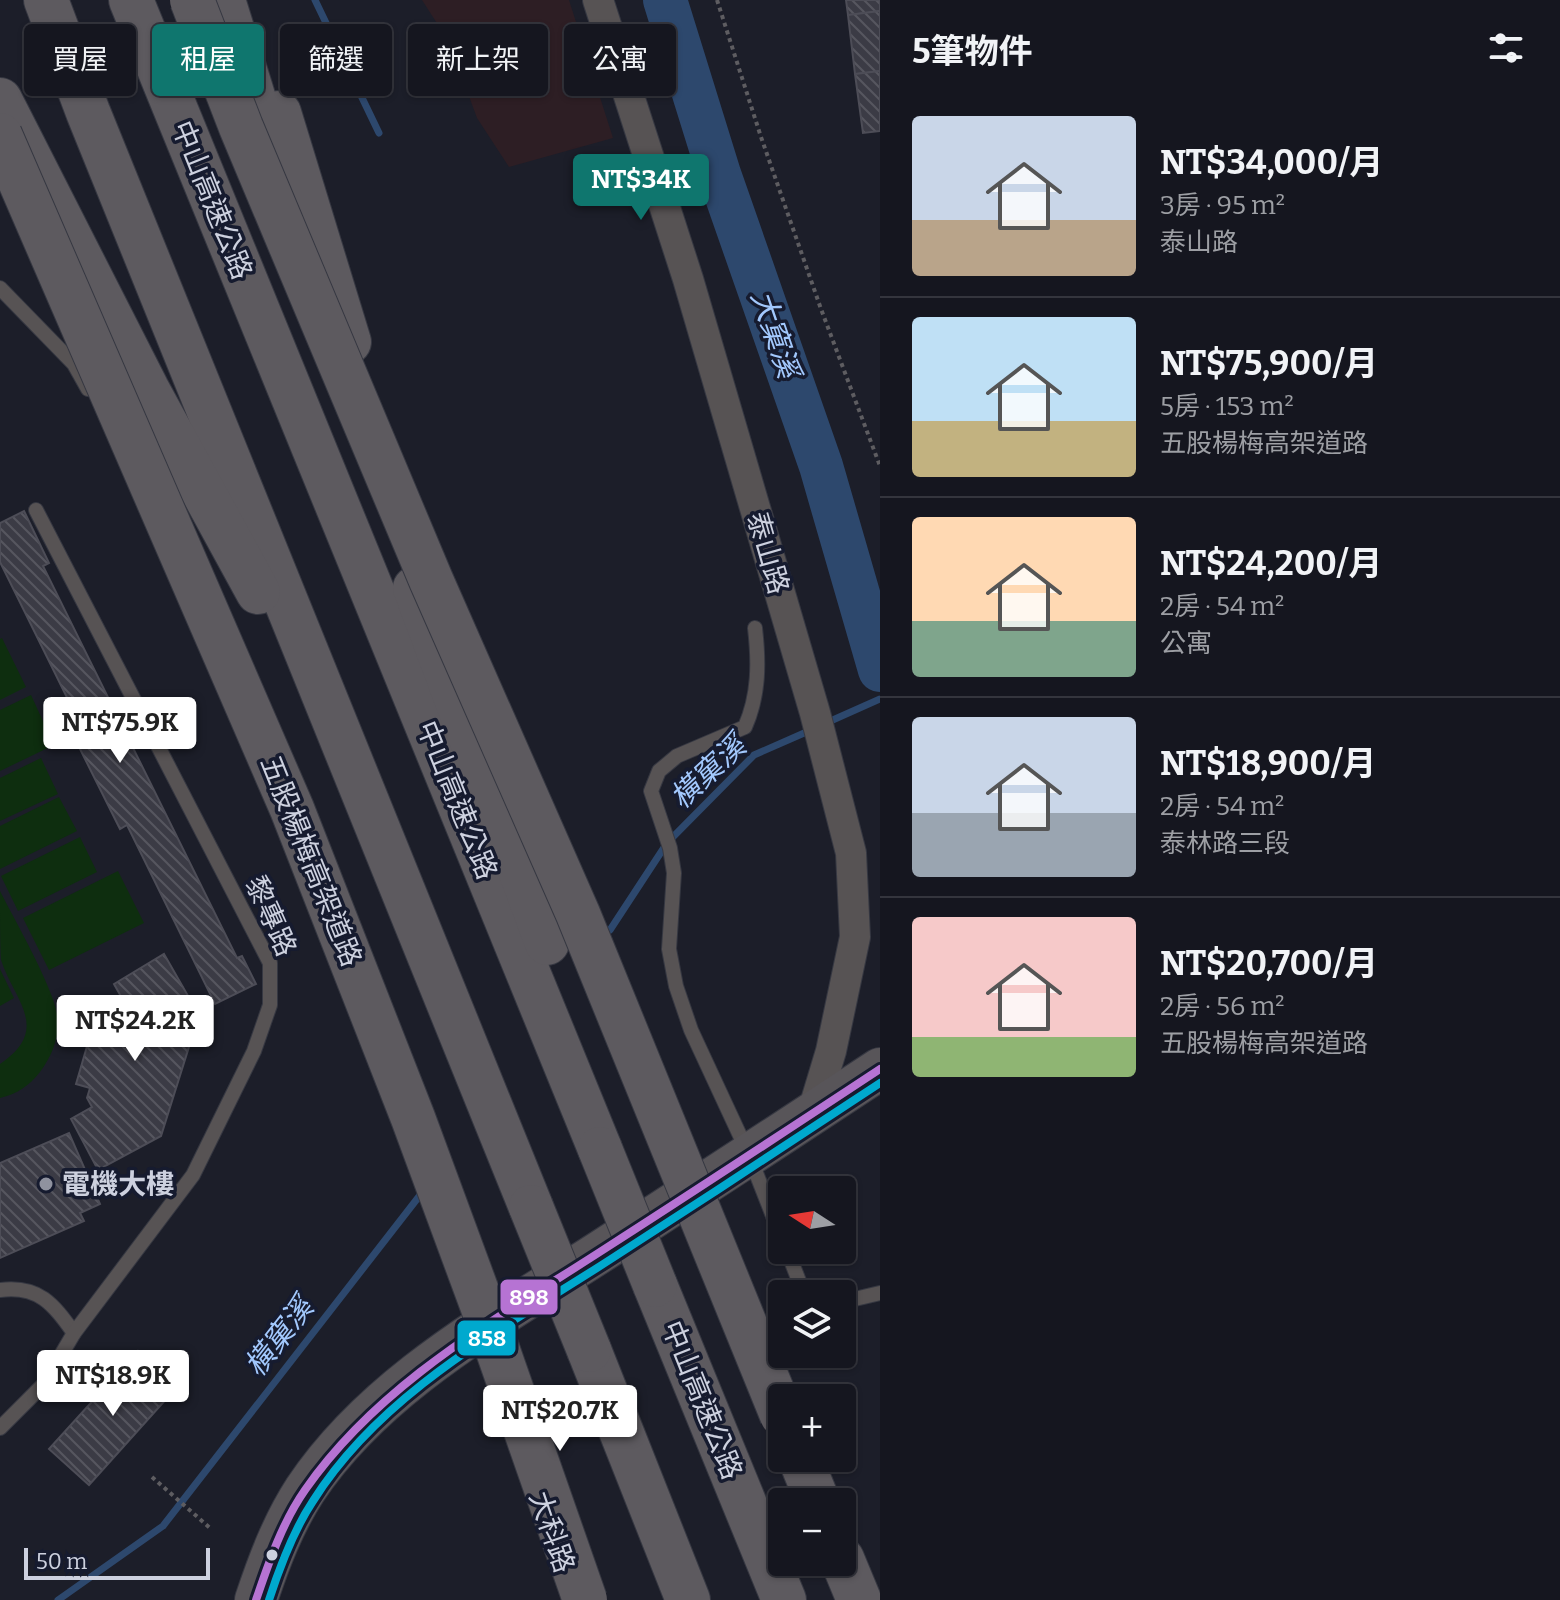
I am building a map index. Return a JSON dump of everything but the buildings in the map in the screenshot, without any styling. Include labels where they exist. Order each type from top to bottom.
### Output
[{"type":"highway","points":[[46,0],[688,1600]]},
{"type":"highway","name":"中山高速公路","points":[[131,0],[612,1144],[667,1279],[784,1600]]},
{"type":"highway","points":[[192,0],[247,142],[425,565],[578,914],[769,1384]]},
{"type":"highway","points":[[223,0],[361,433],[533,907]]},
{"type":"highway","points":[[246,0],[418,571],[612,1144]]},
{"type":"highway","points":[[0,100],[147,389],[360,780]]},
{"type":"highway","name":"五股楊梅高架道路","points":[[0,135],[292,809],[413,1118],[585,1600]]},
{"type":"highway","points":[[667,1279],[768,1489]]},
{"type":"highway","points":[[643,1490],[675,1600]]},
{"type":"highway","points":[[806,1576],[816,1600]]},
{"type":"highway","points":[[849,1576],[859,1600]]},
{"type":"main road","points":[[256,1600],[285,1525],[306,1489],[338,1449],[404,1385],[483,1328],[880,1069]]},
{"type":"main road","name":"大科路","points":[[483,1328],[574,1600]]},
{"type":"street","name":"泰山路","points":[[598,0],[688,279],[818,726],[851,853],[855,937],[831,1051],[812,1114]]},
{"type":"lane","points":[[0,288],[74,364],[96,402]]},
{"type":"lane","points":[[110,427],[151,503],[283,801],[408,1121],[483,1328]]},
{"type":"lane","name":"黎專路","points":[[0,1428],[44,1384],[74,1333],[193,1175],[254,1051],[270,1005],[270,963],[36,510]]},
{"type":"lane","points":[[755,628],[759,660],[754,706],[745,727],[677,756],[659,771],[651,791],[670,848],[674,873],[669,949],[676,986],[691,1030],[768,1203]]},
{"type":"lane","points":[[0,1290],[13,1288],[37,1293],[55,1306],[74,1333]]},
{"type":"lane","points":[[856,1299],[880,1293]]},
{"type":"path","points":[[717,0],[821,309],[880,466]]},
{"type":"path","points":[[152,1477],[210,1528]]},
{"type":"shaded area","points":[[422,0],[569,0],[577,24],[564,24],[564,96],[600,96],[613,138],[509,167],[477,118],[469,96],[548,96],[548,24],[437,24]]},
{"type":"green space","points":[[0,639],[26,687],[0,700]]},
{"type":"green space","points":[[31,695],[54,745],[0,771],[0,710]]},
{"type":"green space","points":[[41,758],[58,794],[0,821],[0,778]]},
{"type":"green space","points":[[59,797],[77,831],[0,869],[0,826]]},
{"type":"green space","points":[[80,837],[97,872],[18,911],[1,876]]},
{"type":"green space","points":[[118,871],[144,923],[49,970],[23,918]]},
{"type":"green space","points":[[0,891],[43,975],[58,1020],[54,1048],[40,1072],[22,1089],[0,1098],[0,1064],[16,1051],[24,1039],[27,1026],[20,1001],[1,960]]},
{"type":"green space","points":[[0,969],[14,998],[0,1006]]},
{"type":"waterway","points":[[315,0],[379,133]]},
{"type":"waterway","name":"大窠溪","points":[[665,0],[719,174],[821,466],[880,670]]},
{"type":"waterway","name":"橫窠溪","points":[[826,723],[880,699]]},
{"type":"waterway","name":"橫窠溪","points":[[610,930],[667,843],[754,755],[811,730]]},
{"type":"waterway","name":"橫窠溪","points":[[58,1600],[163,1526],[424,1190]]},
{"type":"transit line","name":"898","points":[[256,1600],[283,1529],[305,1490],[335,1451],[368,1416],[405,1384],[483,1327],[880,1069]]},
{"type":"transit line","name":"858","points":[[269,1600],[299,1524],[313,1501],[341,1462],[374,1426],[410,1394],[489,1336],[880,1083]]},
{"type":"place","name":"電機大樓","points":[[46,1184]]}]
